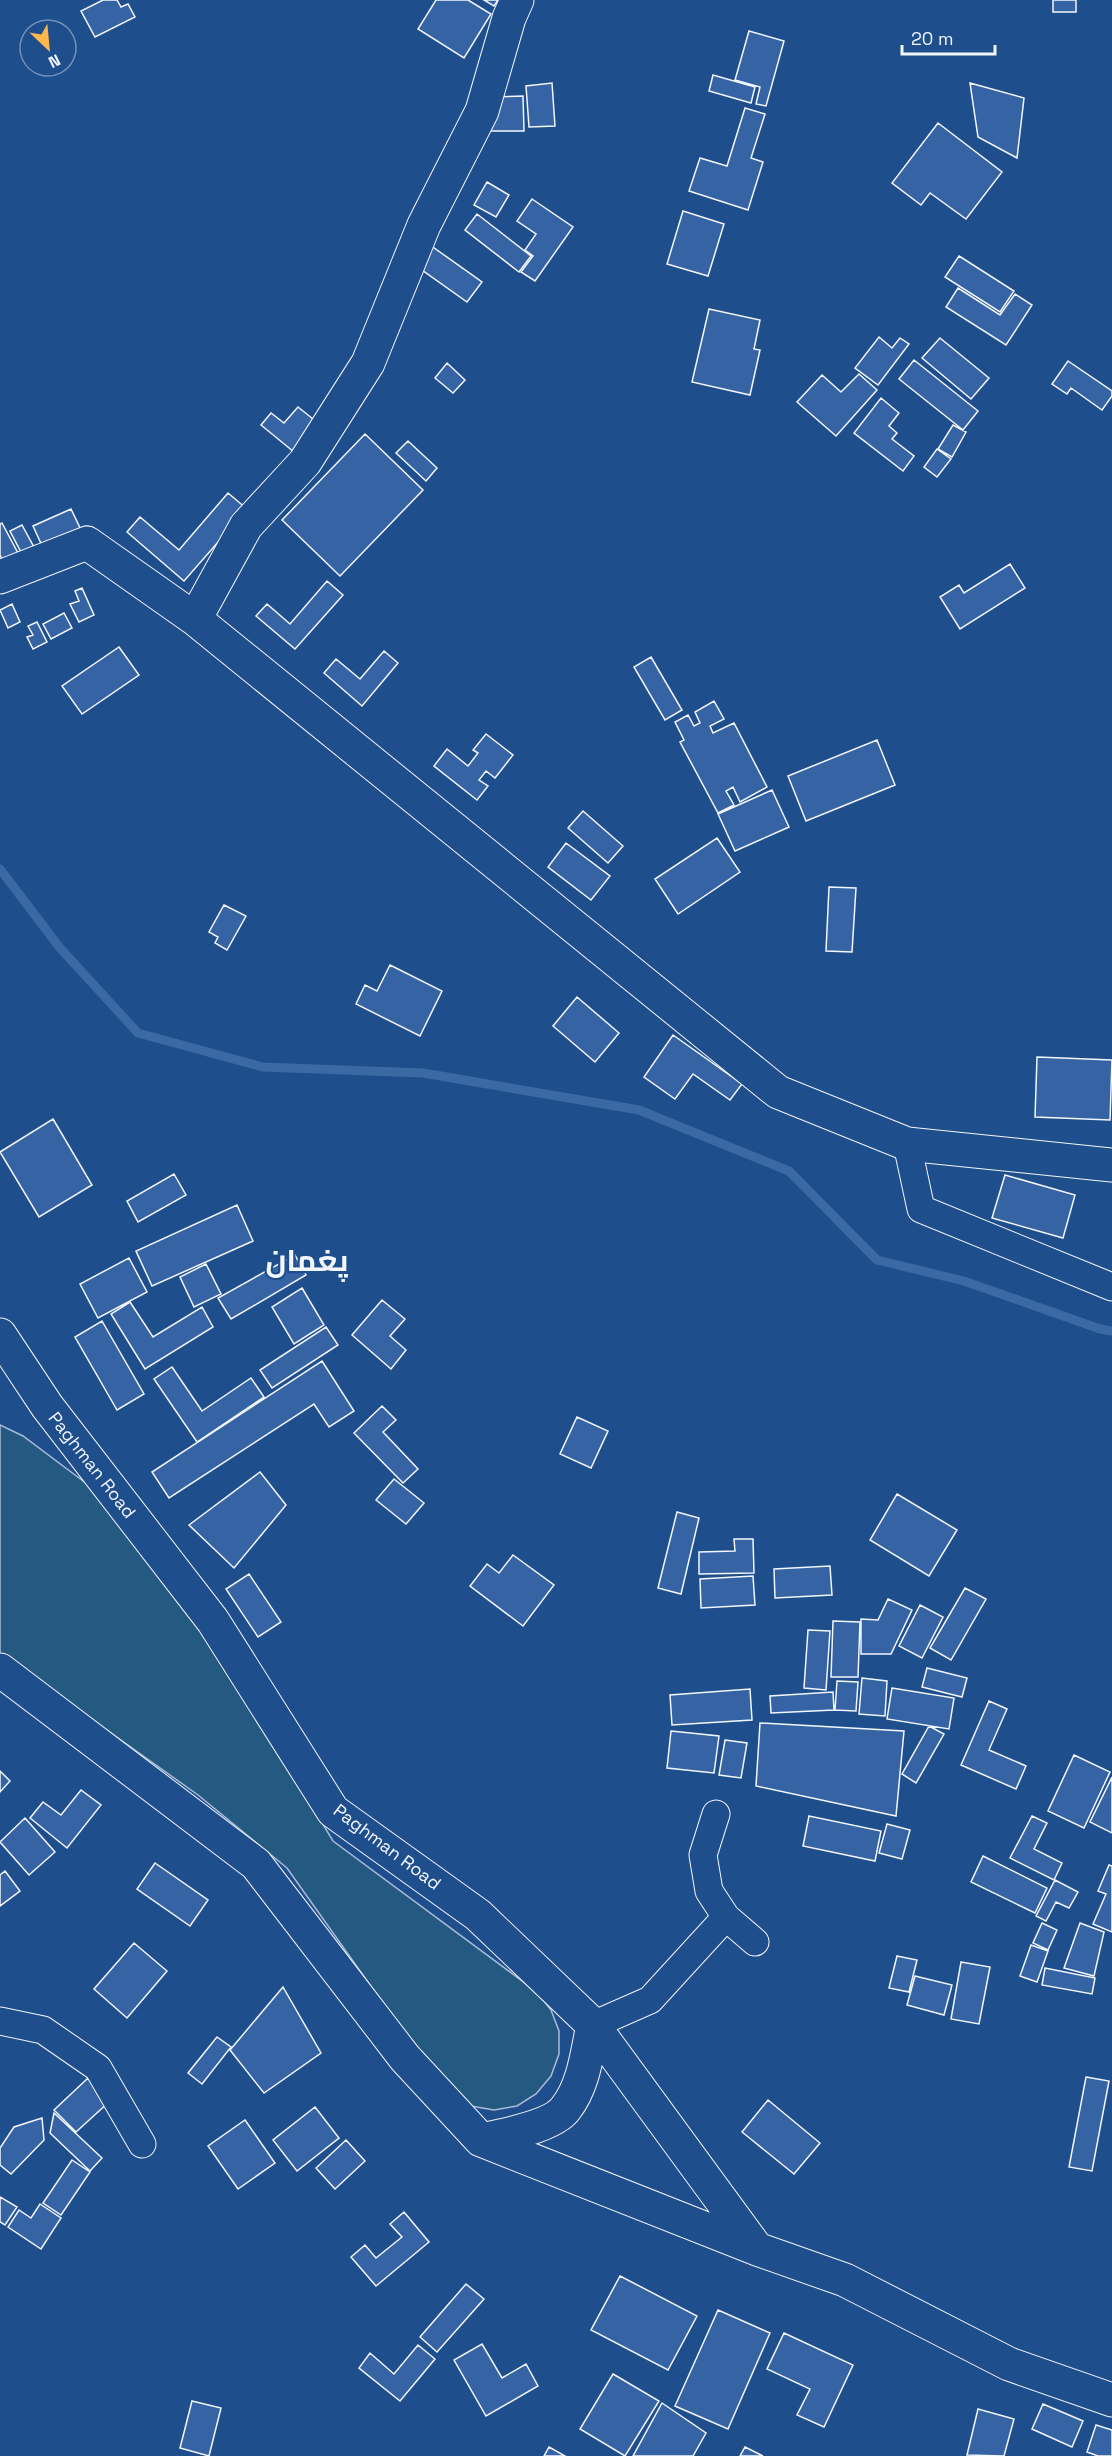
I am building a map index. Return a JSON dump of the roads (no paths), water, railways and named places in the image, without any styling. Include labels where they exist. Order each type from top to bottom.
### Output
[{"type":"main road","points":[[195,619],[246,526],[305,462],[368,363],[424,225],[482,111],[509,18],[517,0]]},
{"type":"main road","points":[[0,577],[87,543],[195,619],[778,1092],[907,1144],[1112,1165]]},
{"type":"main road","name":"Paghman Road","points":[[4,1350],[213,1621],[333,1810],[478,1915],[593,2025],[757,2249]]},
{"type":"main road","points":[[0,1670],[256,1864],[405,2058],[481,2140],[757,2249],[845,2280],[1009,2364],[1112,2400]]},
{"type":"main road","points":[[481,2140],[523,2132],[565,2110],[582,2077],[593,2025]]},
{"type":"street","points":[[907,1144],[921,1209],[1112,1287]]},
{"type":"street","points":[[716,1814],[703,1854],[709,1891],[726,1917],[755,1942]]},
{"type":"street","points":[[593,2025],[650,2000],[726,1917]]},
{"type":"street","points":[[0,2021],[43,2030],[98,2068],[142,2144]]},
{"type":"waterway","points":[[0,869],[60,948],[138,1033],[263,1067],[423,1073],[639,1110],[789,1171],[877,1260],[964,1281],[1100,1329],[1112,1331]]},
{"type":"district","name":"پغمان","points":[[307,1261]]}]
